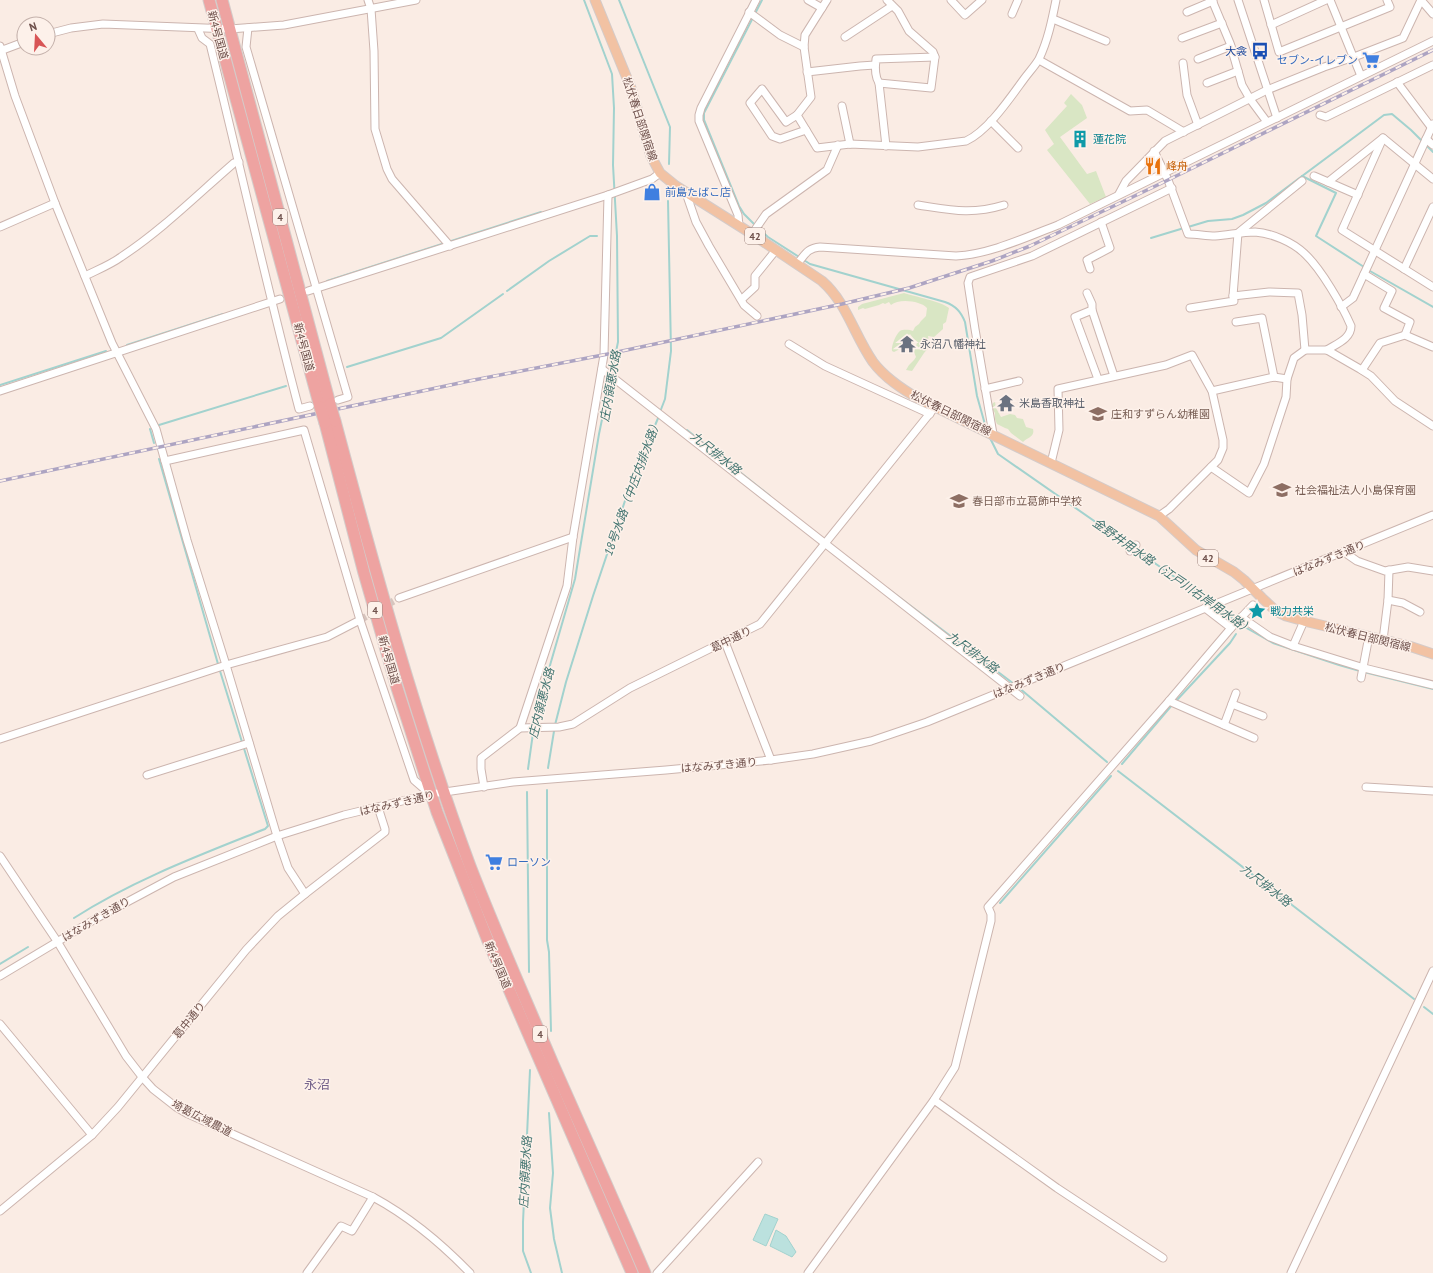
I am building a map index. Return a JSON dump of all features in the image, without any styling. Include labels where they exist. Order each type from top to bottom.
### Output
[{"type":"highway","name":"新4号国道","points":[[209,0],[216,29],[330,422],[421,726],[470,865],[502,946],[645,1273]]},
{"type":"highway","name":"新4号国道","points":[[222,0],[325,404]]},
{"type":"highway","name":"新4号国道","points":[[330,422],[364,573],[397,688],[431,794],[488,941],[632,1273]]},
{"type":"main road","name":"松伏春日部関宿線","points":[[595,0],[631,88],[651,156],[660,174],[670,183],[752,234],[822,281],[837,296],[868,352],[882,372],[906,391],[932,410],[976,426],[1159,516],[1189,545],[1205,556],[1234,572],[1276,611],[1286,616],[1369,636],[1433,654]]},
{"type":"street","points":[[368,0],[371,9],[374,51],[375,129],[387,169],[392,179],[450,246]]},
{"type":"street","points":[[56,32],[71,28],[103,24],[198,29],[230,29],[284,25],[416,0]]},
{"type":"street","points":[[739,226],[738,215],[699,121],[699,115],[701,108],[756,0]]},
{"type":"street","points":[[808,0],[822,8]]},
{"type":"street","points":[[806,130],[780,139],[772,136],[750,103],[762,89],[786,122],[798,115],[811,97],[804,47],[805,35],[827,0]]},
{"type":"street","points":[[879,83],[931,88],[935,58],[933,52],[909,31],[898,11],[887,0]]},
{"type":"street","points":[[951,0],[965,15],[982,0]]},
{"type":"street","points":[[1012,14],[1018,0]]},
{"type":"street","points":[[798,115],[817,148],[850,144],[918,146],[966,141],[980,132],[991,121],[1039,60],[1053,19],[1055,0]]},
{"type":"street","points":[[1238,0],[1277,118]]},
{"type":"street","points":[[1264,0],[1279,52],[1390,7],[1387,0]]},
{"type":"street","points":[[1271,25],[1326,0]]},
{"type":"street","points":[[1330,0],[1361,76]]},
{"type":"street","points":[[1119,194],[1126,181],[1165,141],[1267,90],[1403,38],[1421,0],[1433,14]]},
{"type":"street","points":[[1187,12],[1213,1],[1231,46],[1242,85],[1250,99],[1267,122]]},
{"type":"street","points":[[845,37],[892,6]]},
{"type":"street","points":[[749,12],[780,35],[804,47]]},
{"type":"street","points":[[1053,19],[1106,41]]},
{"type":"street","points":[[1182,38],[1222,23]]},
{"type":"street","points":[[198,29],[202,38],[210,44],[298,409],[325,404],[348,397],[246,47],[248,28]]},
{"type":"street","points":[[797,264],[811,249],[820,247],[956,256],[970,255],[1002,246],[1058,225],[1433,41]]},
{"type":"street","points":[[16,44],[1,49],[15,96],[85,276],[117,352],[156,429],[277,836],[288,868],[304,894]]},
{"type":"street","points":[[1198,59],[1231,46]]},
{"type":"street","points":[[886,146],[879,83],[877,81],[875,65],[876,60],[935,58]]},
{"type":"street","points":[[1039,60],[1130,111],[1147,110],[1184,132]]},
{"type":"street","points":[[1183,63],[1187,95],[1198,125]]},
{"type":"street","points":[[807,72],[875,65]]},
{"type":"street","points":[[1320,115],[1326,117],[1433,65]]},
{"type":"street","points":[[1207,83],[1238,71]]},
{"type":"street","points":[[1341,307],[1353,298],[1432,126],[1397,82]]},
{"type":"street","points":[[842,106],[850,144]]},
{"type":"street","points":[[991,121],[1018,148]]},
{"type":"street","points":[[1383,138],[1433,179]]},
{"type":"street","points":[[1328,182],[1383,138]]},
{"type":"street","points":[[1383,138],[1342,230],[1433,286]]},
{"type":"street","points":[[1426,139],[1433,144]]},
{"type":"street","points":[[752,234],[766,214],[827,170],[838,145]]},
{"type":"street","points":[[1154,152],[1172,188],[1188,234],[1215,236],[1256,232],[1278,238],[1297,247],[1315,265],[1324,277],[1351,326],[1351,331],[1348,337],[1327,350]]},
{"type":"street","points":[[85,276],[120,258],[170,220],[234,163],[239,162]]},
{"type":"street","points":[[308,291],[608,194],[652,179],[660,174]]},
{"type":"street","points":[[1314,176],[1358,195]]},
{"type":"street","points":[[1190,308],[1234,301],[1238,233],[1302,181]]},
{"type":"street","points":[[993,434],[968,283],[970,277],[1032,256],[1172,188]]},
{"type":"street","points":[[686,193],[696,222],[731,284],[742,299],[744,305],[757,316]]},
{"type":"street","points":[[484,787],[480,769],[481,758],[520,728],[567,586],[573,537],[604,371],[608,194]]},
{"type":"street","points":[[0,226],[56,203]]},
{"type":"street","points":[[918,205],[964,212],[987,210],[1004,205]]},
{"type":"street","points":[[1404,269],[1433,207]]},
{"type":"street","points":[[1090,269],[1087,260],[1110,248],[1101,222]]},
{"type":"street","points":[[742,299],[755,287],[755,276],[776,250]]},
{"type":"street","points":[[1364,274],[1392,291],[1384,308],[1410,322],[1406,335]]},
{"type":"street","points":[[1234,296],[1269,292],[1298,293],[1302,315],[1305,350]]},
{"type":"street","points":[[1087,293],[1092,304],[1092,310],[1114,376]]},
{"type":"street","points":[[0,390],[280,299]]},
{"type":"street","points":[[1092,310],[1075,317],[1098,379]]},
{"type":"street","points":[[1236,322],[1262,318],[1274,377]]},
{"type":"street","points":[[1362,370],[1380,344],[1406,335],[1433,347]]},
{"type":"street","points":[[789,344],[825,366],[932,410]]},
{"type":"street","points":[[1211,467],[1248,494],[1264,464],[1286,397],[1287,379],[1294,358],[1305,350],[1327,350],[1362,370],[1371,376],[1395,401],[1433,426]]},
{"type":"street","points":[[1052,463],[1059,430],[1058,389],[1098,379],[1166,366],[1192,355],[1212,391],[1223,440],[1223,448],[1218,460],[1159,516]]},
{"type":"street","points":[[604,371],[650,405],[825,545],[1020,696]]},
{"type":"street","points":[[1212,391],[1274,377],[1287,379]]},
{"type":"street","points":[[985,389],[1019,381]]},
{"type":"street","name":"葛中通り","points":[[520,728],[559,727],[574,724],[630,688],[760,624],[932,410]]},
{"type":"street","points":[[165,461],[304,430],[360,620],[414,780],[431,794]]},
{"type":"street","name":"はなみずき通り","points":[[0,976],[56,941],[174,876],[277,836],[344,815],[431,794],[537,780],[771,760],[829,752],[871,741],[927,722],[1433,515]]},
{"type":"street","points":[[400,598],[573,537]]},
{"type":"street","points":[[1130,551],[1136,545]]},
{"type":"street","points":[[1344,552],[1357,561],[1385,571],[1408,567],[1433,571]]},
{"type":"street","points":[[1383,640],[1388,600],[1389,570]]},
{"type":"street","points":[[1388,600],[1403,602],[1420,612]]},
{"type":"street","points":[[808,1273],[951,1075],[958,1056],[991,921],[991,914],[988,907],[1231,628],[1253,605]]},
{"type":"street","points":[[1205,608],[1231,628]]},
{"type":"street","points":[[1239,619],[1270,637],[1362,672],[1433,685]]},
{"type":"street","points":[[0,739],[226,665],[327,637],[360,620]]},
{"type":"street","points":[[1293,646],[1304,621]]},
{"type":"street","points":[[1362,672],[1369,636]]},
{"type":"street","points":[[725,642],[771,760]]},
{"type":"street","points":[[1224,725],[1236,693]]},
{"type":"street","points":[[1169,701],[1254,738]]},
{"type":"street","points":[[1232,704],[1263,716]]},
{"type":"street","points":[[147,775],[250,743]]},
{"type":"street","points":[[1366,787],[1433,791]]},
{"type":"street","name":"葛中通り","points":[[0,1211],[92,1135],[143,1078],[246,950],[278,916],[304,894],[385,832],[378,807]]},
{"type":"street","name":"埼葛広域農道","points":[[0,856],[56,941],[126,1056],[143,1078],[166,1100],[188,1114],[373,1197],[393,1208],[431,1235],[470,1273]]},
{"type":"street","points":[[1291,1273],[1433,971]]},
{"type":"street","points":[[0,1024],[92,1135]]},
{"type":"street","points":[[934,1100],[1057,1188],[1163,1258]]},
{"type":"street","points":[[657,1273],[758,1162]]},
{"type":"street","points":[[307,1273],[341,1226],[352,1231],[373,1197]]},
{"type":"green space","points":[[1071,94],[1082,105],[1087,118],[1060,137],[1087,174],[1096,171],[1106,197],[1090,204],[1047,150],[1054,144],[1045,130],[1067,106],[1064,103]]},
{"type":"green space","points":[[904,293],[934,301],[949,308],[946,322],[943,324],[943,329],[934,337],[928,336],[930,346],[912,371],[906,370],[916,357],[914,352],[917,343],[910,334],[902,342],[898,350],[894,352],[892,351],[892,346],[895,337],[900,331],[913,331],[926,316],[927,308],[915,302],[904,301],[891,305],[889,302],[885,304],[883,303],[858,310],[858,307],[862,304]]},
{"type":"green space","points":[[995,402],[996,408],[1001,417],[1010,414],[1015,415],[1017,418],[1023,419],[1026,427],[1033,429],[1033,434],[1023,442],[1008,429],[997,424],[995,413],[991,407]]},
{"type":"water","points":[[765,1214],[778,1219],[766,1246],[753,1240]]},
{"type":"water","points":[[776,1230],[786,1236],[796,1252],[792,1257],[770,1246]]},
{"type":"waterway","name":"庄内領悪水路","points":[[528,769],[533,733],[544,686],[575,579],[599,434],[618,342],[617,236],[613,165],[614,108],[612,74],[584,0]]},
{"type":"waterway","name":"18号水路（中庄内排水路）","points":[[619,0],[670,127],[669,164]]},
{"type":"waterway","name":"金野井用水路（江戸川右岸用水路）","points":[[755,225],[744,214],[739,206],[704,120],[704,113],[762,0]]},
{"type":"waterway","points":[[1188,227],[1208,221],[1232,219],[1266,203],[1384,115],[1392,114],[1422,141]]},
{"type":"waterway","points":[[1427,146],[1433,152]]},
{"type":"waterway","points":[[1302,176],[1336,193],[1316,236],[1364,267]]},
{"type":"waterway","name":"18号水路（中庄内排水路）","points":[[660,412],[665,399],[671,351],[668,201]]},
{"type":"waterway","points":[[327,281],[541,212]]},
{"type":"waterway","name":"金野井用水路（江戸川右岸用水路）","points":[[758,228],[768,237],[810,264],[945,302],[955,307],[960,312],[965,322],[977,396],[986,428]]},
{"type":"waterway","points":[[1151,238],[1184,228]]},
{"type":"waterway","points":[[507,291],[549,261],[590,236],[597,236]]},
{"type":"waterway","points":[[1370,271],[1433,307]]},
{"type":"waterway","points":[[347,367],[441,338],[503,294]]},
{"type":"waterway","points":[[127,345],[223,314]]},
{"type":"waterway","points":[[0,385],[106,351]]},
{"type":"waterway","points":[[159,425],[286,386]]},
{"type":"waterway","name":"18号水路（中庄内排水路）","points":[[548,768],[555,725],[566,682],[593,596],[633,477],[659,416]]},
{"type":"waterway","points":[[150,429],[154,443]]},
{"type":"waterway","name":"九尺排水路","points":[[687,430],[770,496]]},
{"type":"waterway","name":"金野井用水路（江戸川右岸用水路）","points":[[989,436],[998,454],[1212,603]]},
{"type":"waterway","points":[[159,459],[218,664]]},
{"type":"waterway","name":"九尺排水路","points":[[887,588],[1014,684]]},
{"type":"waterway","name":"金野井用水路（江戸川右岸用水路）","points":[[1216,606],[1243,626],[1273,643],[1360,671]]},
{"type":"waterway","points":[[1176,701],[1230,643],[1236,634]]},
{"type":"waterway","points":[[74,918],[96,904],[143,880],[265,829],[268,826],[220,671]]},
{"type":"waterway","name":"金野井用水路（江戸川右岸用水路）","points":[[1364,672],[1433,689]]},
{"type":"waterway","name":"九尺排水路","points":[[1018,687],[1107,762]]},
{"type":"waterway","points":[[1122,764],[1172,705]]},
{"type":"waterway","name":"九尺排水路","points":[[1118,771],[1414,999]]},
{"type":"waterway","points":[[1000,903],[1111,776]]},
{"type":"waterway","name":"18号水路（中庄内排水路）","points":[[547,790],[547,940],[549,952],[551,1031]]},
{"type":"waterway","name":"庄内領悪水路","points":[[527,792],[529,972]]},
{"type":"waterway","points":[[0,964],[28,947]]},
{"type":"waterway","name":"九尺排水路","points":[[1424,1007],[1433,1014]]},
{"type":"waterway","name":"庄内領悪水路","points":[[530,1070],[523,1251],[531,1273]]},
{"type":"waterway","name":"18号水路（中庄内排水路）","points":[[549,1113],[553,1173],[550,1208],[554,1239],[562,1273]]},
{"type":"tunnel","points":[[360,620],[399,598]]},
{"type":"railway","points":[[0,481],[469,381],[608,354],[842,304],[909,288],[992,261],[1030,246],[1433,50]]},
{"type":"place","name":"大衾","points":[[1260,51]]},
{"type":"place","name":"セブン-イレブン","points":[[1371,60]]},
{"type":"place","name":"蓮花院","points":[[1080,139]]},
{"type":"place","name":"峰舟","points":[[1153,166]]},
{"type":"place","name":"前島たばこ店","points":[[652,192]]},
{"type":"place","name":"永沼八幡神社","points":[[907,344]]},
{"type":"place","name":"米島香取神社","points":[[1006,403]]},
{"type":"place","name":"庄和すずらん幼稚園","points":[[1098,414]]},
{"type":"place","name":"社会福祉法人小島保育園","points":[[1282,490]]},
{"type":"place","name":"春日部市立葛飾中学校","points":[[959,501]]},
{"type":"place","name":"戦力共栄","points":[[1257,611]]},
{"type":"place","name":"ローソン","points":[[494,862]]},
{"type":"district","name":"永沼","points":[[317,1084]]}]
